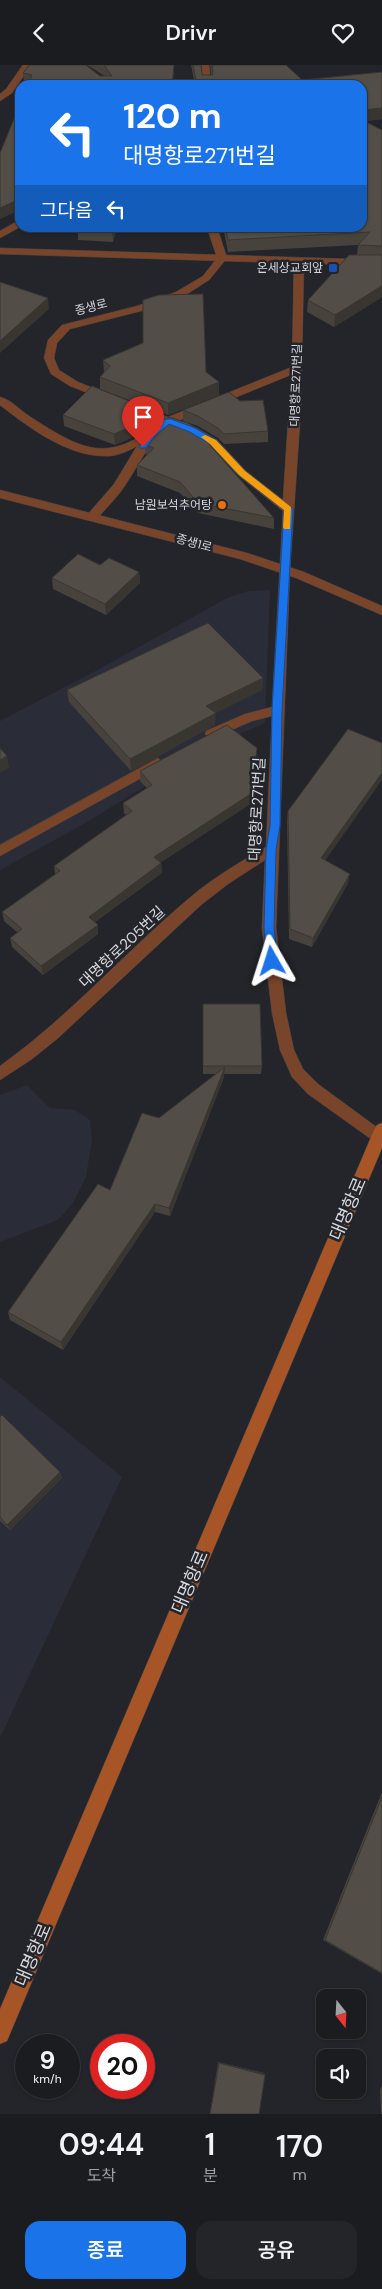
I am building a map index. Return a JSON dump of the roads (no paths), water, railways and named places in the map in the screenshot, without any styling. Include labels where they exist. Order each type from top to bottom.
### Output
[{"type":"main road","name":"대명항로","points":[[0,2034],[380,1134]]},
{"type":"street","points":[[17,80],[27,65]]},
{"type":"street","points":[[204,65],[206,80]]},
{"type":"street","points":[[0,98],[9,91],[15,82]]},
{"type":"street","points":[[0,235],[15,226]]},
{"type":"street","points":[[214,232],[222,258]]},
{"type":"street","points":[[0,251],[382,263]]},
{"type":"street","name":"종생로","points":[[168,421],[74,384],[55,371],[49,358],[52,342],[66,327],[141,308],[180,294],[206,279],[222,258]]},
{"type":"street","name":"대명항로271번길","points":[[299,261],[296,369],[277,710],[275,825],[271,850],[269,928],[279,1013],[287,1050],[297,1073],[302,1079],[380,1134]]},
{"type":"street","points":[[0,400],[18,414],[85,450],[104,453],[123,450],[152,434],[168,421],[296,369]]},
{"type":"street","points":[[168,421],[192,430],[213,442],[242,473],[288,509]]},
{"type":"street","points":[[92,517],[119,486],[134,459],[152,434]]},
{"type":"street","name":"종생1로","points":[[0,494],[242,556],[284,569],[382,611]]},
{"type":"street","points":[[200,740],[249,717],[277,710]]},
{"type":"street","points":[[0,851],[174,755]]},
{"type":"street","name":"대명항로205번길","points":[[0,1074],[55,1033],[197,900],[231,875],[271,850]]},
{"type":"place","name":"온세상교회앞","points":[[333,268]]},
{"type":"place","name":"남원보석추어탕","points":[[222,505]]}]
